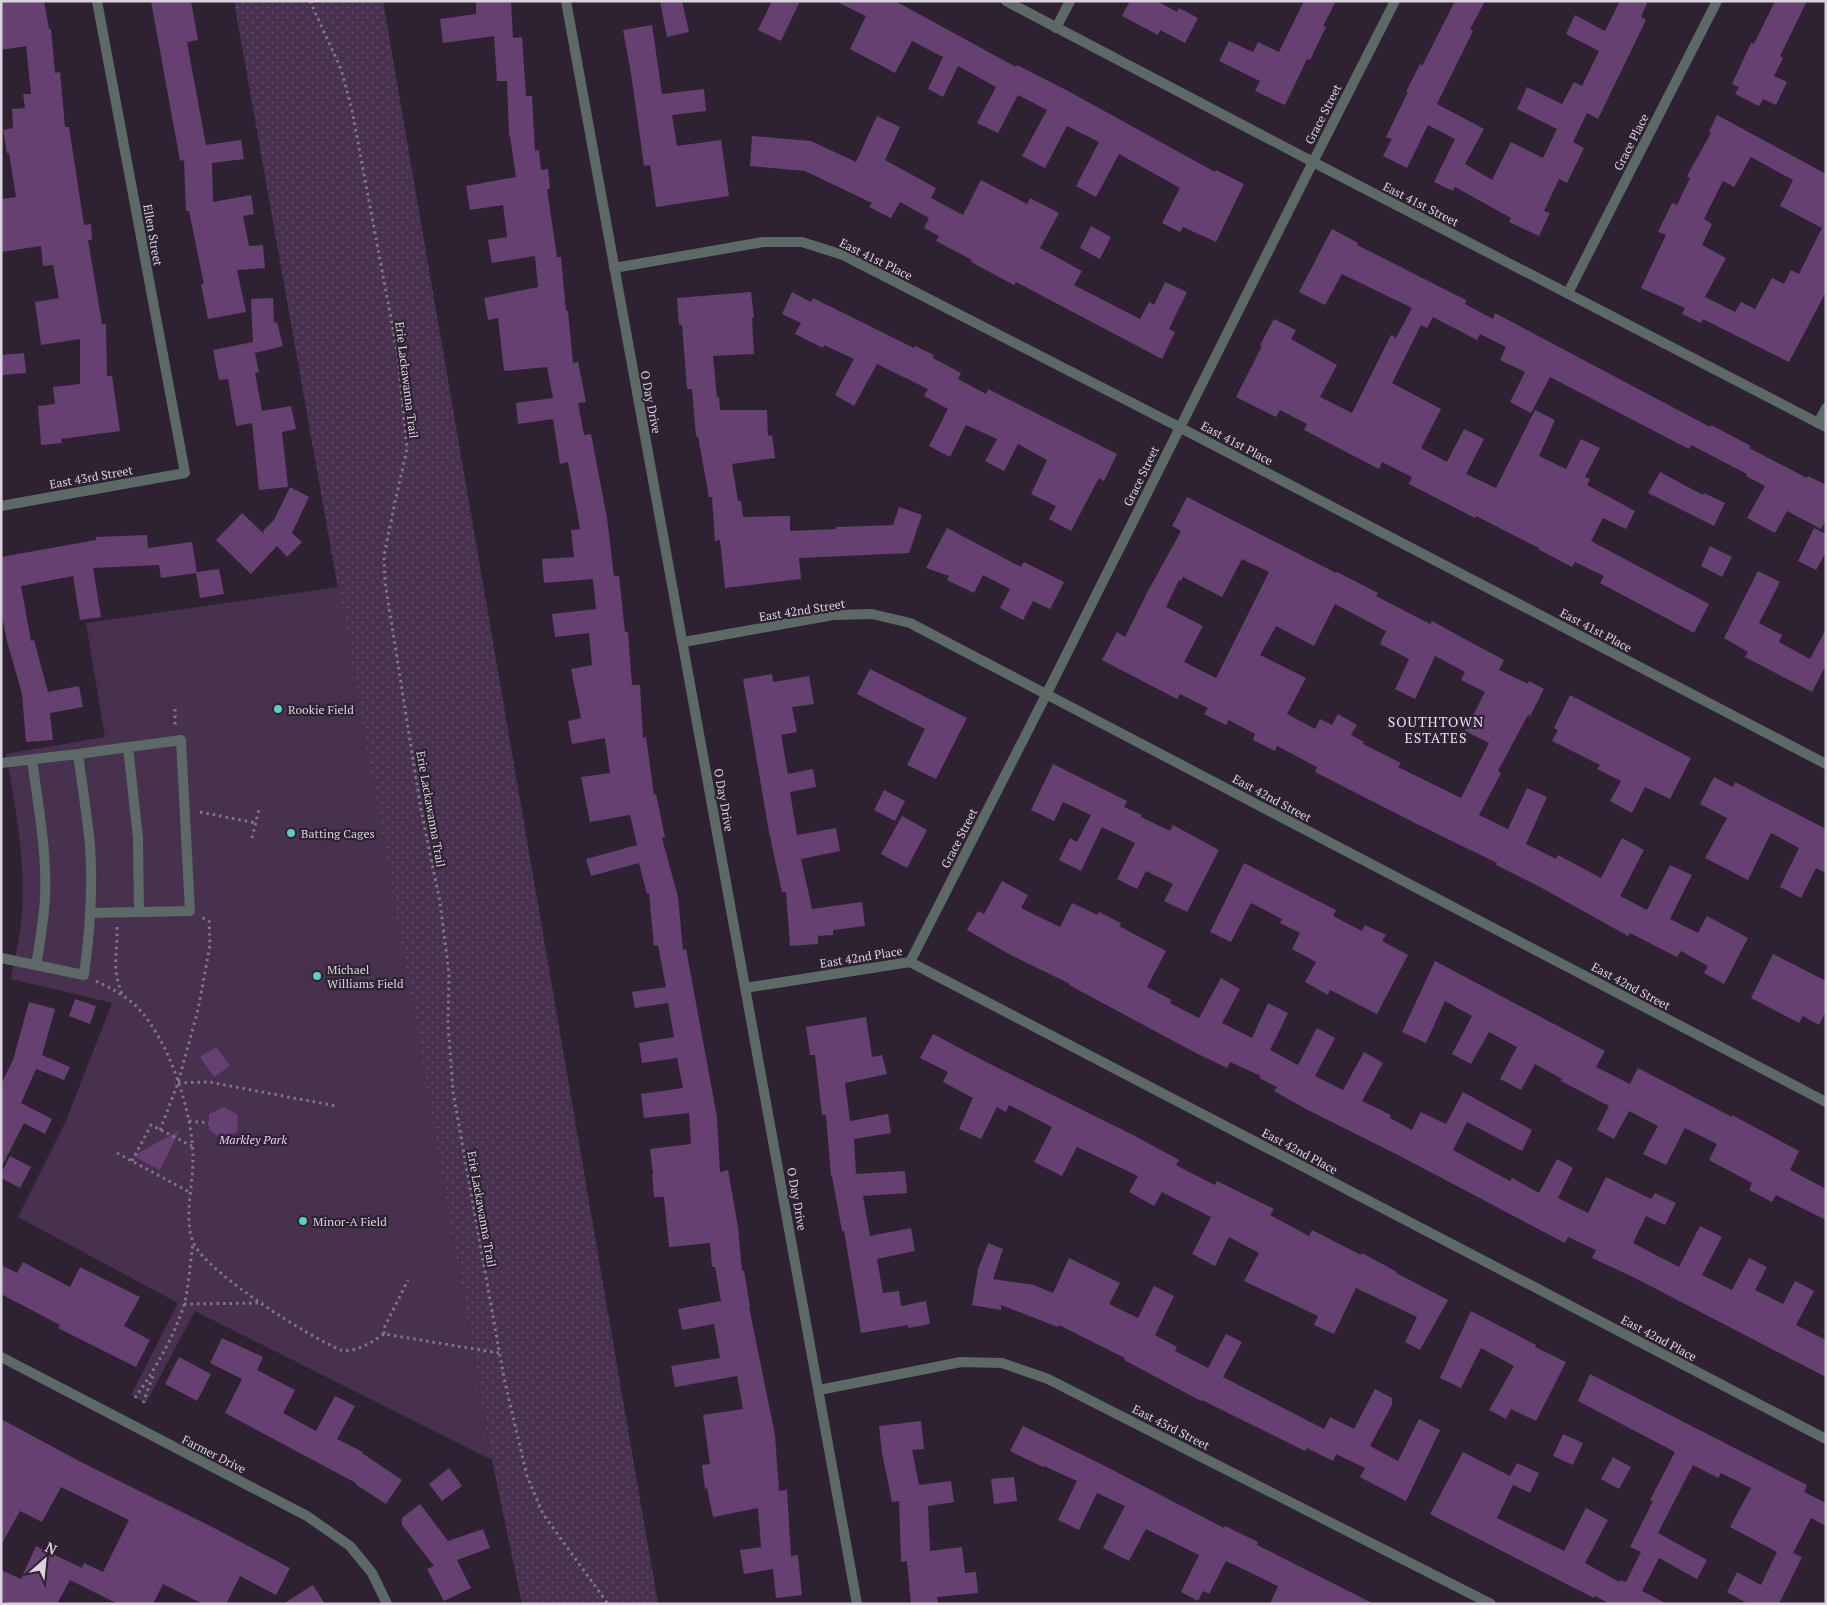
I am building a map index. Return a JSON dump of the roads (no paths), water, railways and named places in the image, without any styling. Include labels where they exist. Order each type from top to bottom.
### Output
[{"type":"street","name":"Ellen Street","points":[[97,1],[185,473]]},
{"type":"street","name":"O Day Drive","points":[[566,1],[858,1604]]},
{"type":"street","name":"East 41st Street","points":[[1006,1],[1822,425]]},
{"type":"street","points":[[1056,28],[1070,1]]},
{"type":"street","name":"Grace Street","points":[[910,962],[1395,1]]},
{"type":"street","name":"Grace Place","points":[[1568,293],[1717,1]]},
{"type":"street","name":"East 41st Place","points":[[614,268],[763,242],[802,242],[843,255],[1179,427],[1826,764]]},
{"type":"street","points":[[1822,425],[1826,408]]},
{"type":"street","name":"East 43rd Street","points":[[1,506],[185,473]]},
{"type":"street","name":"East 42nd Street","points":[[684,642],[833,615],[872,614],[910,623],[1826,1102]]},
{"type":"street","points":[[1,763],[181,740],[190,911],[90,913]]},
{"type":"street","points":[[128,747],[138,838],[139,912]]},
{"type":"street","points":[[1,958],[84,975],[90,913],[90,847],[78,754]]},
{"type":"street","points":[[32,760],[41,827],[45,878],[42,929],[36,965]]},
{"type":"street","name":"East 42nd Place","points":[[745,988],[910,962],[1826,1438]]},
{"type":"street","name":"Farmer Drive","points":[[1,1357],[307,1516],[350,1546],[372,1573],[387,1604]]},
{"type":"street","name":"East 43rd Street","points":[[819,1390],[961,1362],[1002,1363],[1048,1379],[1491,1604]]},
{"type":"place","name":"Rookie Field","points":[[278,709]]},
{"type":"place","name":"Batting Cages","points":[[291,833]]},
{"type":"place","name":"Michael Williams Field","points":[[317,976]]},
{"type":"place","name":"Minor-A Field","points":[[303,1221]]},
{"type":"district","name":"SOUTHTOWN ESTATES","points":[[1436,730]]},
{"type":"park label","name":"Markley Park","points":[[253,1139]]}]
